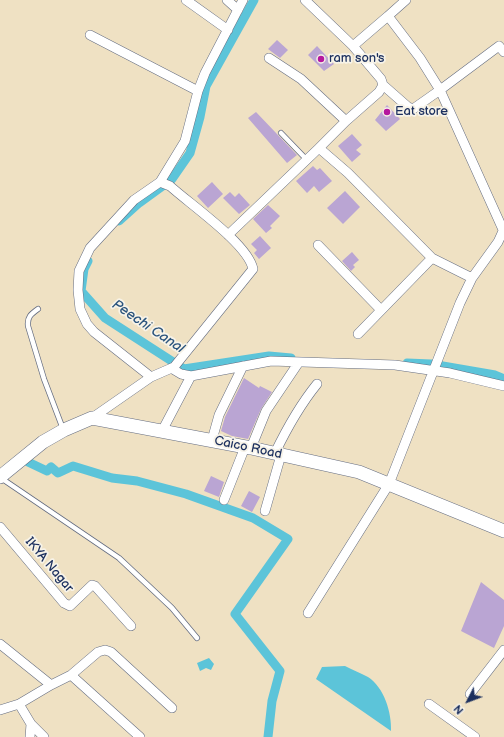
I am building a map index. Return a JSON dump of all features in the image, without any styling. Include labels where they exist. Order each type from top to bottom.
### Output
[{"type":"street","points":[[186,0],[228,30]]},
{"type":"street","points":[[227,0],[238,10]]},
{"type":"street","points":[[151,377],[94,332],[87,324],[80,309],[78,290],[79,271],[90,248],[134,200],[160,182],[185,141],[198,91],[205,73],[243,0]]},
{"type":"street","points":[[305,0],[353,46],[380,79],[383,85],[408,107],[413,109],[502,46]]},
{"type":"street","points":[[353,46],[406,0]]},
{"type":"street","points":[[308,613],[389,484],[460,303],[472,278],[504,232],[440,90],[420,58],[388,16]]},
{"type":"street","points":[[90,35],[198,91]]},
{"type":"street","points":[[269,58],[301,79],[346,121]]},
{"type":"street","points":[[228,235],[346,121],[379,92],[383,85]]},
{"type":"street","points":[[319,148],[348,173],[432,258],[472,278]]},
{"type":"street","points":[[0,478],[43,442],[64,430],[92,418],[151,377],[175,365],[253,269],[252,262],[228,235],[170,186],[160,182]]},
{"type":"street","points":[[318,244],[381,310]]},
{"type":"street","points":[[358,334],[432,258]]},
{"type":"street","points":[[175,365],[181,374],[191,376],[271,361],[436,366],[504,386]]},
{"type":"street","points":[[224,500],[266,411],[299,362]]},
{"type":"street","points":[[212,440],[219,415],[243,366]]},
{"type":"street","points":[[162,431],[191,376]]},
{"type":"street","points":[[265,511],[278,454],[286,428],[302,403],[317,384]]},
{"type":"street","name":"Caico Road","points":[[92,418],[248,447],[359,472],[504,530]]},
{"type":"street","name":"IKYA Nagar","points":[[0,527],[64,603],[70,606],[88,588],[92,585],[95,586],[131,626]]},
{"type":"street","points":[[0,644],[51,685]]},
{"type":"street","points":[[0,710],[19,704],[71,675],[98,652],[105,650],[111,652],[172,708]]},
{"type":"street","points":[[470,694],[504,650]]},
{"type":"street","points":[[71,675],[140,737]]},
{"type":"street","points":[[19,704],[30,724],[44,737]]},
{"type":"street","points":[[429,704],[471,736]]},
{"type":"street","points":[[30,724],[30,737]]},
{"type":"lane","points":[[281,132],[307,160]]},
{"type":"lane","points":[[38,309],[30,314],[27,320],[28,326],[44,379],[64,430]]},
{"type":"lane","points":[[0,478],[119,558],[172,608],[197,638]]},
{"type":"water","points":[[209,658],[214,664],[211,670],[206,668],[200,671],[197,663]]},
{"type":"water","points":[[345,666],[374,681],[386,701],[390,716],[391,731],[316,679],[322,667]]},
{"type":"building","points":[[277,40],[288,50],[280,58],[268,49]]},
{"type":"building","name":"ram son's","points":[[317,46],[334,64],[324,71],[308,55]]},
{"type":"building","name":"Eat store","points":[[387,105],[400,119],[386,131],[375,120]]},
{"type":"building","points":[[256,112],[297,155],[287,163],[248,118]]},
{"type":"building","points":[[352,134],[362,145],[356,150],[361,154],[352,162],[338,146]]},
{"type":"building","points":[[313,166],[317,170],[320,168],[332,181],[319,192],[314,186],[307,193],[296,181]]},
{"type":"building","points":[[212,182],[223,194],[208,208],[197,196]]},
{"type":"building","points":[[345,191],[360,207],[343,224],[327,208]]},
{"type":"building","points":[[230,192],[235,197],[239,193],[250,205],[239,214],[223,198]]},
{"type":"building","points":[[268,205],[280,216],[270,226],[272,228],[266,233],[253,219]]},
{"type":"building","points":[[260,236],[271,248],[259,259],[254,253],[257,250],[251,244]]},
{"type":"building","points":[[352,252],[359,260],[353,265],[355,267],[351,271],[342,261]]},
{"type":"building","points":[[244,378],[259,388],[260,386],[272,392],[261,409],[248,439],[232,436],[221,431],[225,417]]},
{"type":"building","points":[[211,476],[224,482],[219,497],[204,491]]},
{"type":"building","points":[[249,491],[260,497],[252,512],[241,506]]},
{"type":"building","points":[[481,582],[504,600],[504,626],[494,648],[461,631]]},
{"type":"waterway","name":"Peechi Canal","points":[[119,221],[139,203],[172,179],[190,153],[200,117],[206,86],[254,0]]},
{"type":"waterway","name":"Peechi Canal","points":[[88,261],[84,269],[81,291],[105,318],[184,369],[269,356],[291,358]]},
{"type":"waterway","name":"Peechi Canal","points":[[407,363],[431,364],[495,375],[504,379]]},
{"type":"waterway","points":[[28,462],[47,471],[51,467],[58,473],[73,466],[112,478],[137,481],[186,494],[253,518],[288,539],[235,614],[280,671],[272,701],[268,737]]},
{"type":"place","name":"ram son's","points":[[321,59]]},
{"type":"place","name":"Eat store","points":[[387,112]]}]
